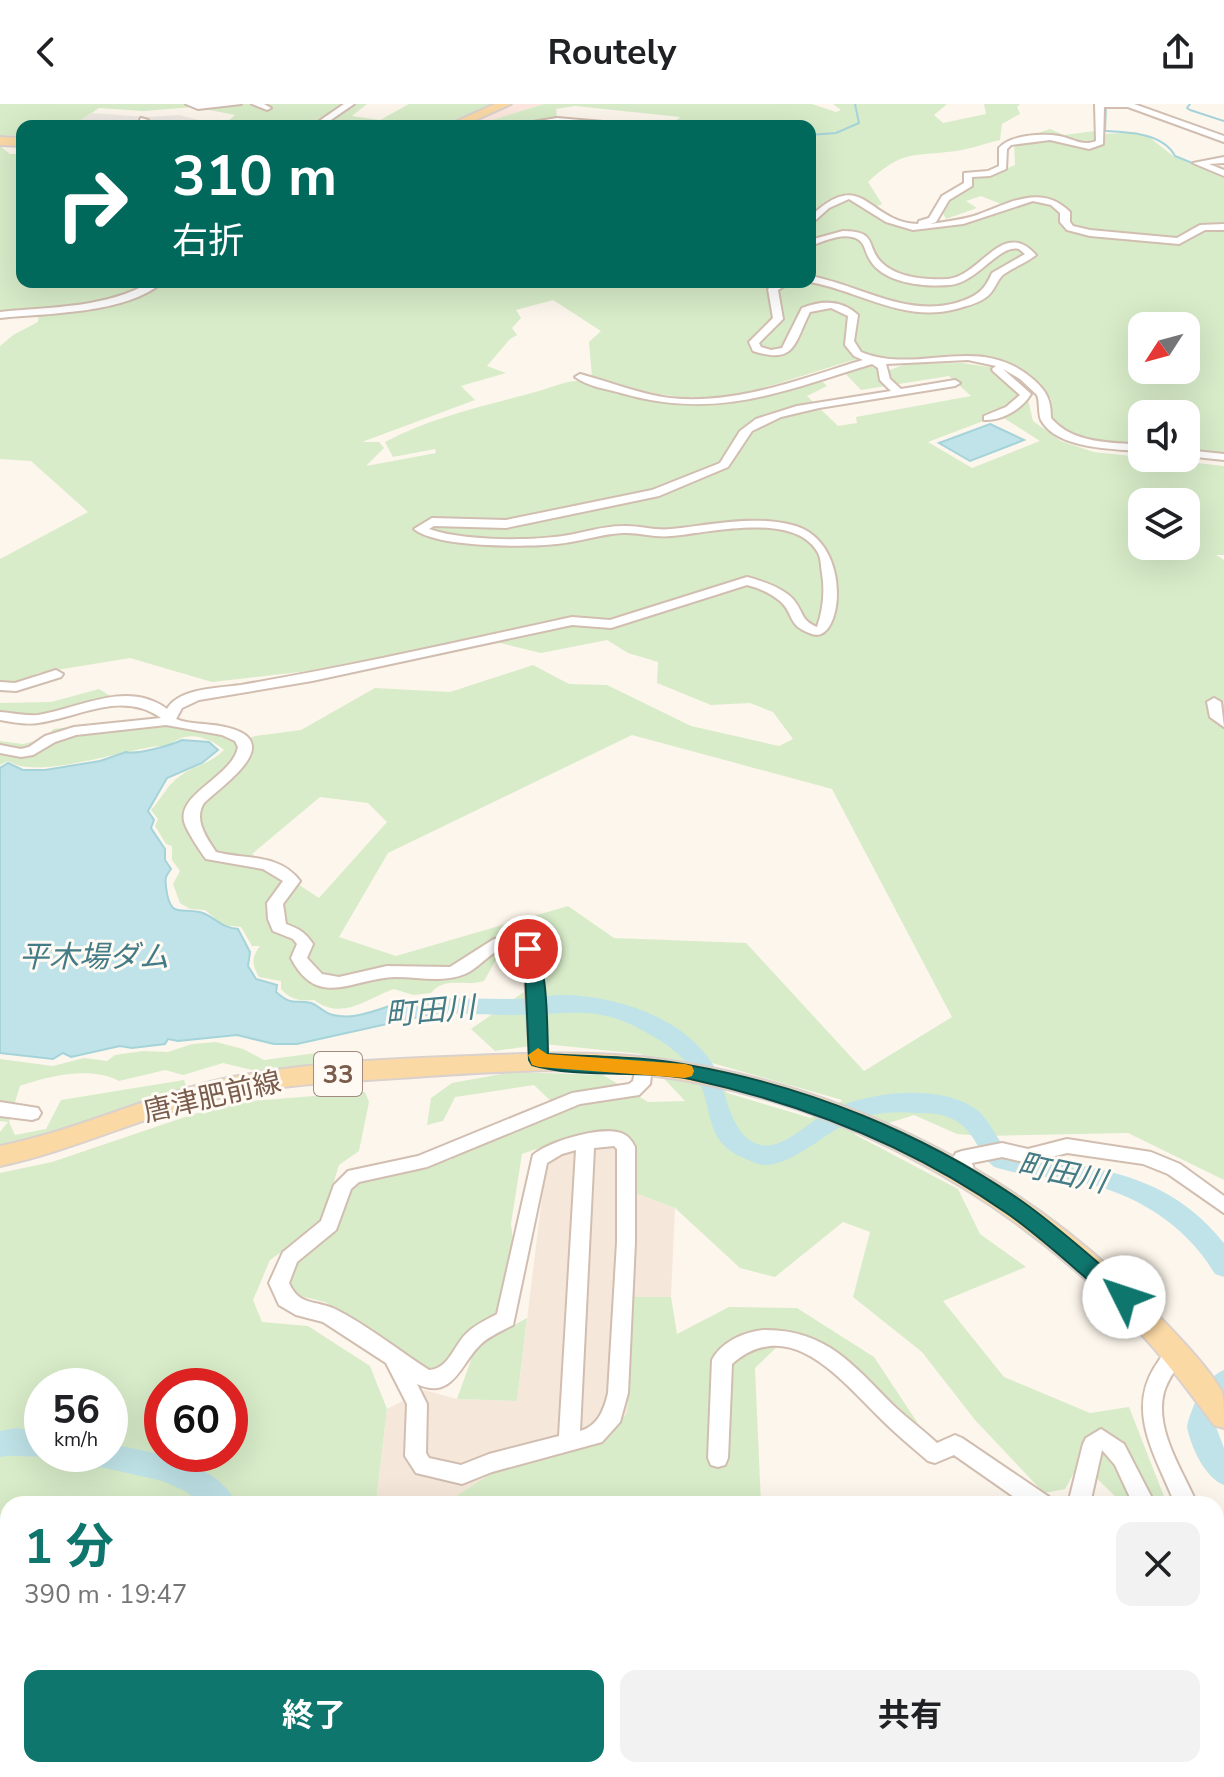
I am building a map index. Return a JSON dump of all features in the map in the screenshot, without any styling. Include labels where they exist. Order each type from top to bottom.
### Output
[{"type":"main road","points":[[466,120],[505,104]]},
{"type":"main road","name":"唐津肥前線","points":[[0,1156],[59,1140],[183,1097],[296,1077],[538,1053],[686,1071],[746,1085],[859,1121],[967,1177],[1065,1246],[1124,1297],[1175,1354],[1222,1414]]},
{"type":"street","points":[[190,104],[198,107],[237,104]]},
{"type":"street","points":[[256,104],[267,108]]},
{"type":"street","points":[[325,120],[350,104]]},
{"type":"street","points":[[913,227],[933,220],[945,198],[969,184],[967,175],[990,173],[1003,167],[1005,144],[1054,137],[1080,147],[1096,146],[1100,142],[1100,104],[1129,105],[1224,139]]},
{"type":"street","points":[[1224,160],[1197,163],[1224,173]]},
{"type":"street","points":[[816,215],[825,205],[851,196],[863,200],[896,223],[913,227],[952,224],[978,218],[1012,201],[1026,199],[1061,207],[1070,228],[1090,233],[1179,241],[1203,227],[1224,227]]},
{"type":"street","points":[[816,241],[841,234],[859,236],[868,243],[873,258],[880,266],[906,278],[935,282],[966,278],[1001,247],[1016,245],[1031,255],[995,275],[993,288],[987,294],[943,310],[901,309],[816,281]]},
{"type":"street","points":[[0,315],[101,304],[138,294],[148,288]]},
{"type":"street","points":[[775,288],[772,294],[778,319],[757,338],[754,346],[769,353],[784,352],[793,343],[806,310],[829,305],[844,308],[853,315],[849,343],[858,354],[892,362],[967,357],[993,361],[1022,374],[1043,394],[1047,400],[1045,418],[1056,430],[1087,442],[1128,446]]},
{"type":"street","points":[[580,377],[649,398],[717,402],[754,397],[874,360]]},
{"type":"street","points":[[874,360],[883,367],[885,380],[899,393]]},
{"type":"street","points":[[988,418],[1009,410],[1026,394],[994,366],[993,361]]},
{"type":"street","points":[[168,718],[176,705],[196,696],[312,677],[572,621],[611,624],[747,581],[764,586],[787,600],[801,625],[818,632],[823,629],[830,605],[827,559],[812,539],[781,525],[708,526],[660,533],[627,529],[556,540],[468,539],[428,534],[420,529],[432,522],[476,524],[532,520],[607,501],[655,493],[724,465],[731,459],[747,430],[771,415],[955,383]]},
{"type":"street","points":[[1200,454],[1224,457]]},
{"type":"street","points":[[0,686],[16,687],[56,674]]},
{"type":"street","points":[[0,716],[38,719],[92,705],[136,699],[161,708],[179,726],[228,731],[245,743],[245,752],[238,765],[192,807],[191,820],[211,856],[223,860],[269,863],[288,875],[292,881],[275,903],[276,919],[279,927],[299,935],[305,944],[299,958],[314,977],[343,983],[392,972],[421,976],[458,971],[490,947],[508,941],[519,942],[528,949],[534,976],[538,1053]]},
{"type":"street","points":[[1214,702],[1217,717],[1224,723]]},
{"type":"street","points":[[0,749],[21,753],[33,751],[50,739],[74,731],[168,718]]},
{"type":"street","points":[[394,1360],[417,1404],[415,1456],[423,1466],[462,1475],[489,1463],[595,1436],[613,1416],[618,1393],[626,1242],[626,1147],[618,1139],[585,1141],[547,1152],[539,1160],[506,1319],[473,1339],[450,1373],[440,1379],[426,1379],[328,1315],[303,1309],[286,1299],[279,1283],[290,1257],[329,1225],[343,1185],[354,1176],[373,1169],[421,1162],[578,1098],[633,1090],[641,1084],[643,1067]]},
{"type":"street","points":[[0,1109],[32,1113]]},
{"type":"street","points":[[569,1443],[585,1141]]},
{"type":"street","points":[[967,1177],[962,1158],[994,1152],[1028,1156],[1067,1146],[1145,1157],[1174,1169],[1224,1206]]},
{"type":"street","points":[[718,1458],[722,1360],[743,1341],[761,1336],[808,1343],[838,1360],[889,1414],[935,1454],[955,1444],[1030,1496]]},
{"type":"street","points":[[1175,1354],[1157,1375],[1150,1406],[1158,1444],[1182,1496]]},
{"type":"street","points":[[1081,1496],[1093,1444],[1101,1438],[1114,1445],[1123,1458],[1140,1496]]},
{"type":"shaded area","points":[[512,104],[544,104],[492,120],[475,120]]},
{"type":"shaded area","points":[[92,113],[148,117],[179,115],[199,120],[81,120]]},
{"type":"shaded area","points":[[586,1132],[631,1137],[635,1193],[675,1208],[671,1297],[634,1297],[627,1413],[599,1442],[499,1468],[456,1496],[377,1496],[387,1409],[424,1390],[457,1399],[517,1401],[547,1156]]},
{"type":"green space","points":[[0,104],[345,104],[316,120],[229,120],[235,115],[194,107],[143,111],[99,108],[81,120],[16,120],[16,136],[0,135]]},
{"type":"green space","points":[[356,104],[367,104],[352,116],[380,120],[330,120]]},
{"type":"green space","points":[[409,104],[493,104],[454,120],[380,120]]},
{"type":"green space","points":[[544,104],[812,104],[836,112],[841,110],[833,104],[947,104],[934,115],[943,123],[986,114],[984,104],[1020,104],[1017,107],[1020,114],[1002,124],[1000,140],[962,150],[909,156],[891,164],[868,182],[882,204],[867,210],[916,227],[941,228],[969,223],[1001,204],[981,196],[966,201],[977,208],[946,219],[941,210],[970,176],[989,176],[1015,165],[1014,141],[1050,129],[1064,135],[1095,131],[1104,134],[1136,132],[1149,137],[1173,156],[1224,178],[1224,456],[1200,453],[1200,400],[1128,400],[1128,445],[1073,436],[1053,423],[1051,399],[1029,377],[1007,364],[987,358],[898,359],[871,356],[756,390],[720,397],[664,395],[628,387],[592,377],[589,342],[601,331],[553,300],[516,310],[521,318],[512,328],[517,335],[487,366],[506,373],[461,386],[475,400],[362,442],[379,442],[384,448],[366,466],[436,453],[435,449],[393,457],[385,442],[440,419],[577,381],[635,398],[707,404],[751,398],[820,379],[827,386],[807,396],[838,426],[857,423],[856,417],[971,396],[949,376],[861,390],[843,371],[867,366],[887,371],[906,364],[962,363],[996,368],[1026,391],[1033,421],[1061,441],[1094,452],[1128,456],[1128,472],[1200,472],[1200,463],[1224,466],[1224,555],[1216,555],[1224,560],[1224,1180],[1128,1133],[957,1134],[914,1115],[854,1134],[958,1189],[980,1234],[1026,1267],[943,1301],[1004,1377],[1090,1413],[1129,1407],[1164,1496],[1115,1496],[1080,1462],[1065,1489],[1044,1493],[975,1420],[922,1352],[853,1297],[870,1232],[843,1222],[775,1277],[740,1268],[675,1208],[635,1193],[631,1137],[586,1132],[522,1154],[511,1224],[513,1240],[498,1312],[468,1332],[442,1368],[429,1375],[325,1302],[296,1295],[285,1276],[299,1255],[337,1225],[356,1182],[451,1160],[454,1151],[560,1110],[534,1085],[455,1097],[443,1121],[427,1125],[431,1098],[452,1083],[513,1072],[603,1075],[648,1102],[685,1101],[641,1054],[544,1044],[495,1051],[471,1029],[528,989],[512,963],[498,956],[484,981],[449,983],[431,993],[413,995],[394,989],[354,1006],[334,1009],[314,1000],[288,996],[281,989],[281,981],[259,977],[254,962],[260,946],[252,946],[241,927],[223,925],[205,910],[190,909],[180,903],[173,884],[180,871],[172,860],[172,846],[166,844],[155,826],[158,819],[151,810],[175,780],[224,750],[209,740],[185,737],[167,745],[61,766],[22,766],[8,761],[0,765],[0,741],[23,744],[48,738],[53,729],[159,717],[166,726],[226,733],[239,742],[255,736],[301,730],[375,688],[450,692],[533,665],[569,684],[607,685],[691,726],[779,746],[793,739],[773,712],[750,703],[711,705],[657,683],[658,662],[628,653],[607,640],[541,653],[500,643],[416,650],[308,671],[212,682],[130,658],[38,673],[17,683],[0,683],[0,559],[88,512],[31,461],[0,459],[0,346],[38,322],[39,312],[0,313],[0,146],[10,154],[16,154],[16,288],[816,288],[816,120],[676,120],[680,117],[575,106],[556,109],[557,118],[573,120],[492,120]],"holes":[[[999,415],[1040,441],[972,468],[928,442]],[[632,735],[832,789],[952,1017],[864,1071],[746,943],[614,938],[568,906],[396,956],[339,937],[388,853]],[[320,797],[368,803],[387,822],[319,898],[252,854]],[[705,1061],[842,1100],[842,1101],[811,1118],[727,1093]]]},
{"type":"green space","points":[[99,689],[112,697],[35,715],[0,712],[0,703],[51,702]]},
{"type":"green space","points":[[216,1042],[243,1049],[264,1060],[324,1052],[341,1065],[260,1072],[223,1063],[183,1075],[165,1070],[119,1081],[108,1076],[83,1073],[44,1079],[20,1086],[9,1122],[15,1135],[46,1129],[61,1100],[184,1080],[187,1089],[0,1148],[0,1132],[8,1122],[0,1121],[0,1059],[53,1066],[84,1058],[107,1061],[115,1055],[143,1051],[168,1052],[192,1044]]},
{"type":"green space","points":[[365,1092],[369,1102],[359,1151],[339,1165],[321,1224],[270,1260],[253,1300],[262,1322],[308,1326],[370,1366],[387,1409],[377,1496],[0,1496],[0,1173],[52,1162],[194,1114],[252,1101]]},
{"type":"green space","points":[[634,1297],[671,1297],[677,1334],[729,1307],[797,1308],[874,1357],[919,1425],[833,1352],[779,1345],[755,1368],[761,1496],[456,1496],[499,1468],[599,1442],[627,1413]]},
{"type":"green space","points":[[527,1318],[517,1401],[457,1399],[476,1346]]},
{"type":"water","points":[[990,424],[1024,440],[970,461],[939,443]]},
{"type":"water","name":"平木場ダム","points":[[182,740],[209,742],[218,750],[202,763],[167,778],[148,811],[154,820],[151,828],[165,849],[165,860],[171,869],[166,884],[168,898],[174,908],[203,913],[223,925],[238,929],[250,952],[248,966],[256,979],[277,985],[276,992],[290,1001],[311,1003],[330,1014],[346,1016],[418,1001],[430,1002],[429,1012],[441,1012],[297,1044],[274,1044],[237,1035],[178,1041],[168,1039],[165,1044],[132,1048],[120,1046],[71,1057],[63,1053],[53,1059],[0,1053],[0,768],[8,763],[23,770],[45,770],[100,761],[126,752],[146,751]]},
{"type":"waterway","points":[[816,135],[836,133],[859,123],[855,104]]},
{"type":"waterway","points":[[1190,104],[1187,108],[1190,110],[1224,121]]},
{"type":"waterway","points":[[1106,106],[1105,131],[1154,138],[1175,156],[1224,176]]},
{"type":"waterway","name":"町田川","points":[[402,1010],[558,1003],[601,1007],[639,1019],[674,1039],[700,1063],[709,1077],[720,1118],[732,1140],[764,1156],[795,1145],[836,1118],[880,1102],[942,1105],[966,1115],[985,1133],[992,1151],[1003,1160],[1095,1176],[1151,1198],[1186,1221],[1214,1250],[1224,1266]]},
{"type":"waterway","name":"町田川","points":[[1224,1382],[1207,1409],[1202,1427],[1207,1445],[1224,1472]]},
{"type":"waterway","points":[[0,1444],[24,1442]]},
{"type":"waterway","points":[[128,1461],[179,1474],[213,1496]]},
{"type":"slow traffic","points":[[538,1055],[539,1060],[685,1071]]},
{"type":"route","points":[[528,949],[534,971],[539,1060],[686,1071],[795,1098],[859,1121],[922,1151],[1016,1209],[1124,1297]]}]
